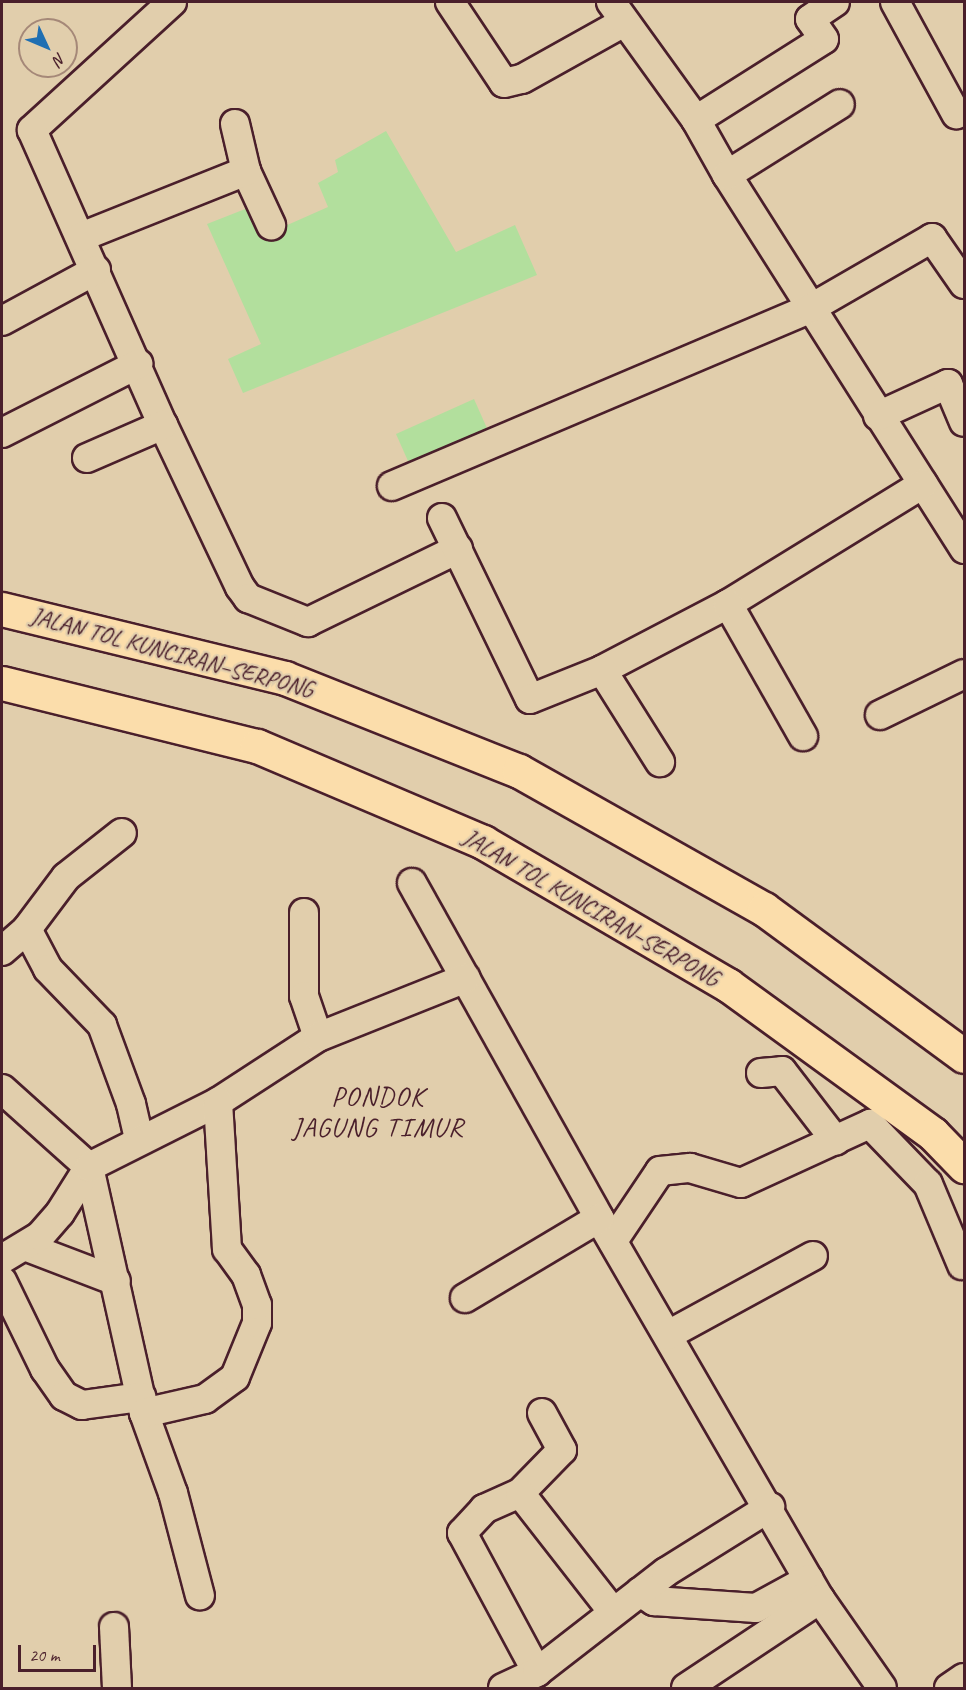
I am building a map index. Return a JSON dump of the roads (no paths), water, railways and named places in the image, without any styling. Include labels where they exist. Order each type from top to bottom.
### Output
[{"type":"highway","name":"JALAN TOL KUNCIRAN–SERPONG","points":[[2,609],[285,678],[519,771],[764,909],[964,1056]]},
{"type":"highway","name":"JALAN TOL KUNCIRAN–SERPONG","points":[[2,683],[257,746],[483,842],[728,985],[933,1134],[964,1166]]},
{"type":"street","points":[[172,2],[32,130],[138,364],[163,425],[248,597],[308,622],[458,549]]},
{"type":"street","points":[[450,2],[504,83],[522,80],[617,12],[696,120],[727,175],[878,416],[962,541]]},
{"type":"street","points":[[696,120],[824,39],[810,19],[835,2]]},
{"type":"street","points":[[895,2],[956,114]]},
{"type":"street","points":[[727,175],[840,105]]},
{"type":"street","points":[[235,124],[246,171],[271,225]]},
{"type":"street","points":[[81,237],[246,171]]},
{"type":"street","points":[[392,486],[811,308],[932,238],[964,284]]},
{"type":"street","points":[[2,321],[96,270]]},
{"type":"street","points":[[2,433],[138,364]]},
{"type":"street","points":[[878,416],[948,384],[964,422]]},
{"type":"street","points":[[87,458],[163,425]]},
{"type":"street","points":[[442,518],[530,699],[602,670],[728,604],[923,484]]},
{"type":"street","points":[[728,604],[803,736]]},
{"type":"street","points":[[602,670],[660,762]]},
{"type":"street","points":[[880,715],[964,674]]},
{"type":"street","points":[[2,951],[27,929],[66,877],[122,833]]},
{"type":"street","points":[[412,883],[606,1229],[770,1508],[814,1589],[882,1689]]},
{"type":"street","points":[[304,913],[304,996],[318,1037]]},
{"type":"street","points":[[27,929],[48,969],[102,1025],[131,1104],[139,1140]]},
{"type":"street","points":[[14,1253],[60,1213],[89,1167],[218,1102],[318,1037],[466,978]]},
{"type":"street","points":[[761,1073],[782,1071],[836,1141]]},
{"type":"street","points":[[2,1089],[89,1167],[142,1405],[173,1493],[200,1596]]},
{"type":"street","points":[[2,1281],[45,1369],[64,1396],[82,1405],[142,1405],[205,1398],[235,1377],[257,1323],[257,1305],[246,1275],[227,1249],[218,1102]]},
{"type":"street","points":[[465,1299],[606,1229],[660,1171],[690,1168],[741,1183],[874,1125],[928,1184],[962,1265]]},
{"type":"street","points":[[14,1253],[116,1281]]},
{"type":"street","points":[[668,1335],[813,1256]]},
{"type":"street","points":[[537,1672],[462,1533],[484,1509],[520,1493],[562,1449],[542,1413]]},
{"type":"street","points":[[520,1493],[613,1612]]},
{"type":"street","points":[[503,1689],[537,1672],[640,1592],[770,1508]]},
{"type":"street","points":[[640,1592],[654,1601],[756,1608],[814,1589]]},
{"type":"street","points":[[686,1689],[814,1589]]},
{"type":"street","points":[[114,1627],[117,1689]]},
{"type":"street","points":[[949,1689],[964,1678]]},
{"type":"district","name":"PONDOK JAGUNG TIMUR","points":[[378,1112]]}]
